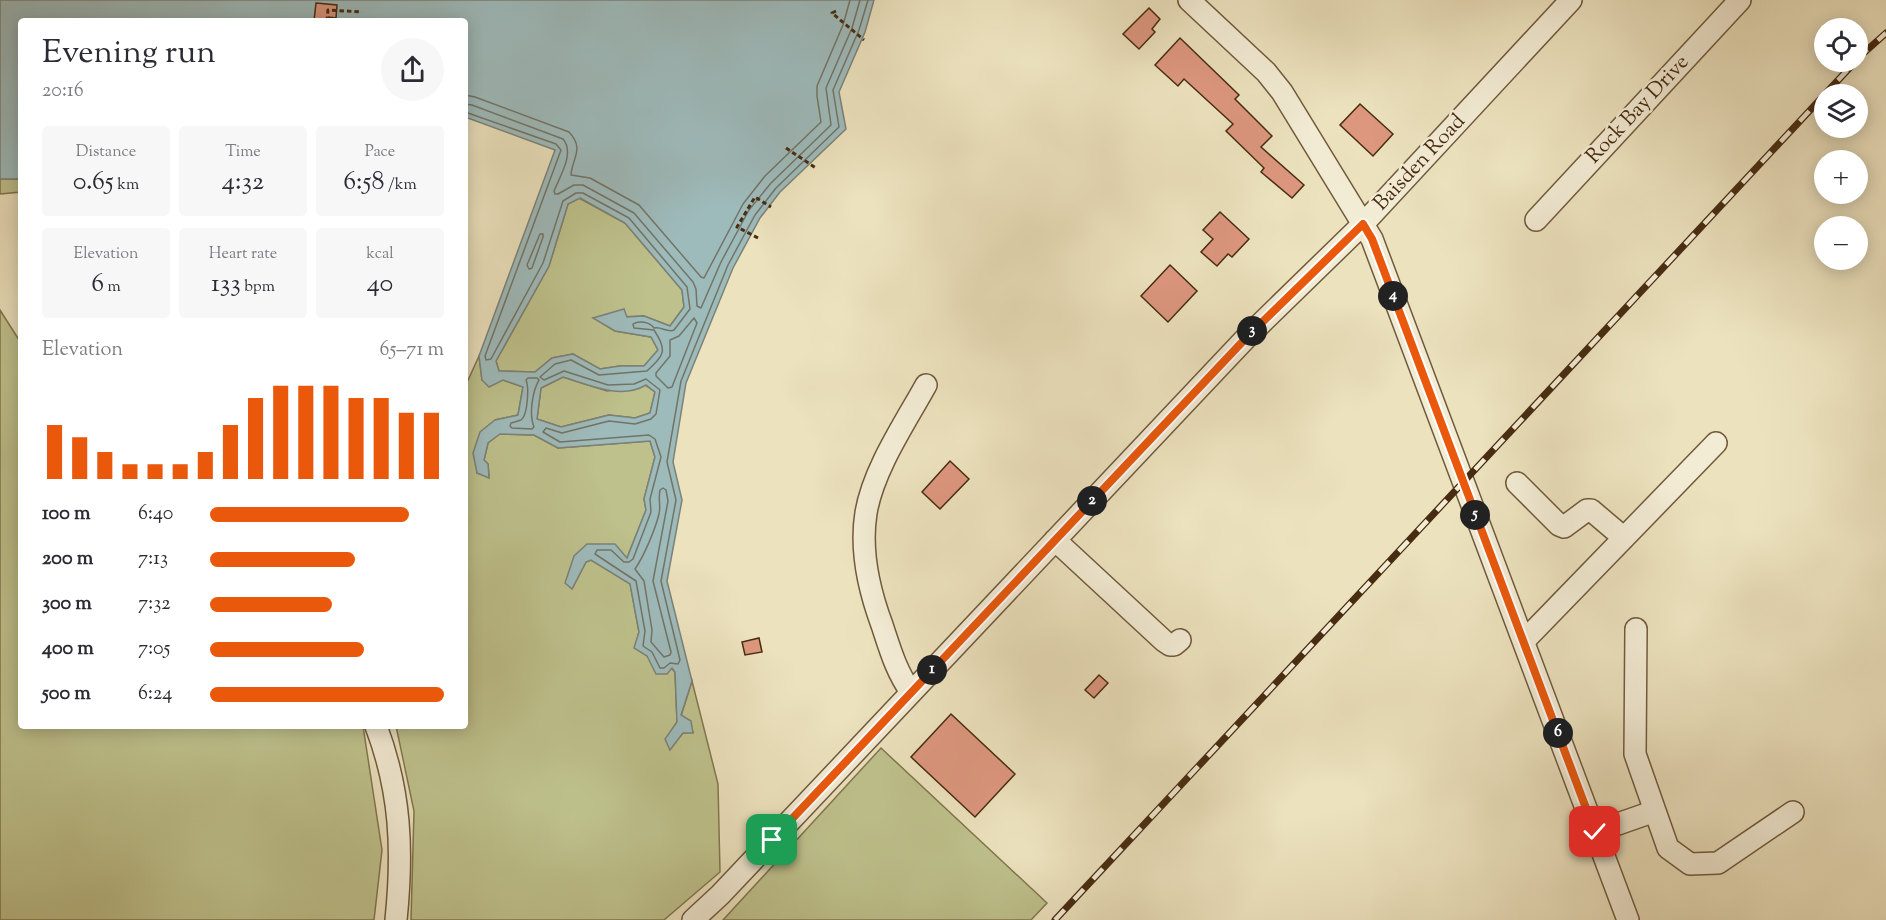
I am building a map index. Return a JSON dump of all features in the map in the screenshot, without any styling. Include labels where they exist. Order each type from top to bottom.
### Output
[{"type":"street","points":[[1189,0],[1266,72],[1282,92],[1372,239],[1628,920]]},
{"type":"street","name":"Baisden Road","points":[[693,920],[720,895],[1246,338],[1363,224],[1571,0]]},
{"type":"street","name":"Rock Bay Drive","points":[[1536,220],[1740,0]]},
{"type":"street","points":[[911,692],[900,677],[876,607],[865,561],[864,533],[866,513],[878,473],[926,385]]},
{"type":"street","points":[[1524,641],[1716,443]]},
{"type":"street","points":[[1516,483],[1558,525],[1564,527],[1587,510],[1591,510],[1624,538]]},
{"type":"street","points":[[1055,540],[1164,641],[1174,645],[1180,640]]},
{"type":"street","points":[[1636,630],[1635,754],[1668,848],[1690,864],[1718,863],[1793,812]]},
{"type":"street","points":[[377,729],[396,796],[400,840],[396,920]]},
{"type":"street","points":[[1595,832],[1655,811]]},
{"type":"path","points":[[327,18],[328,10],[362,12]]},
{"type":"path","points":[[836,11],[832,13],[864,40]]},
{"type":"path","points":[[786,148],[816,168]]},
{"type":"path","points":[[758,238],[737,227],[755,197],[771,207]]},
{"type":"green space","points":[[0,179],[18,179],[18,192],[0,194]]},
{"type":"green space","points":[[579,198],[625,223],[682,290],[684,307],[670,326],[644,316],[594,318],[615,331],[651,337],[658,350],[644,366],[600,369],[573,354],[552,358],[535,372],[499,371],[496,361],[549,266],[568,204]]},
{"type":"green space","points":[[0,310],[18,338],[18,729],[363,729],[382,850],[374,920],[0,920]]},
{"type":"green space","points":[[479,356],[482,380],[503,380],[523,387],[518,415],[495,420],[477,473],[489,477],[488,464],[484,460],[488,443],[499,434],[534,435],[558,448],[650,441],[655,457],[644,499],[646,510],[627,558],[587,545],[572,589],[586,562],[591,560],[630,583],[639,632],[635,648],[668,665],[675,672],[677,722],[670,733],[670,749],[683,733],[693,732],[681,716],[692,681],[718,784],[720,872],[664,920],[411,920],[414,811],[397,729],[468,729],[468,380]]},
{"type":"green space","points":[[563,377],[607,391],[645,385],[655,392],[650,413],[635,418],[609,415],[561,427],[537,419],[541,388]]},
{"type":"green space","points":[[881,748],[1047,903],[1031,920],[723,920]]},
{"type":"water","points":[[0,0],[874,0],[865,32],[839,92],[846,129],[780,192],[760,218],[733,268],[686,383],[673,462],[682,500],[667,581],[692,681],[681,715],[691,721],[693,733],[683,733],[670,750],[665,739],[677,722],[675,672],[672,668],[667,674],[656,674],[647,656],[634,648],[639,632],[630,584],[591,560],[586,562],[572,589],[565,583],[574,556],[587,544],[615,544],[627,558],[646,510],[644,499],[655,457],[650,441],[558,448],[534,435],[500,434],[488,443],[484,460],[488,464],[489,478],[477,473],[473,453],[480,432],[495,420],[518,415],[523,387],[503,380],[489,387],[482,380],[479,356],[555,150],[468,118],[468,18],[18,18],[18,179],[0,179]],"holes":[[[580,198],[625,223],[682,290],[684,307],[670,326],[644,316],[627,317],[624,309],[593,318],[615,331],[651,337],[658,350],[644,366],[600,369],[573,354],[552,358],[535,372],[499,371],[496,361],[549,266],[568,204]],[[563,377],[594,387],[626,391],[646,385],[655,392],[650,413],[635,418],[609,415],[561,427],[537,419],[541,388]]]},
{"type":"building","points":[[316,3],[337,5],[336,18],[314,18]]},
{"type":"building","points":[[1149,8],[1160,19],[1152,29],[1155,32],[1139,49],[1123,34]]},
{"type":"building","points":[[1180,38],[1239,95],[1235,99],[1272,136],[1261,147],[1304,185],[1292,198],[1261,172],[1264,168],[1226,131],[1233,124],[1184,79],[1178,86],[1155,65]]},
{"type":"building","points":[[1360,104],[1393,134],[1373,156],[1340,125]]},
{"type":"building","points":[[1220,212],[1249,239],[1232,257],[1228,254],[1217,266],[1201,252],[1213,239],[1203,230]]},
{"type":"building","points":[[1170,265],[1197,291],[1168,322],[1141,296]]},
{"type":"building","points":[[950,461],[969,479],[940,509],[922,492]]},
{"type":"building","points":[[759,638],[762,652],[745,655],[742,642]]},
{"type":"building","points":[[1099,675],[1108,683],[1094,698],[1085,690]]},
{"type":"building","points":[[951,714],[1015,774],[975,817],[911,757]]},
{"type":"railway","points":[[1868,49],[1886,33]]},
{"type":"railway","points":[[1055,920],[1846,72]]},
{"type":"route","points":[[772,840],[1246,338],[1363,224],[1372,239],[1595,832]]}]
